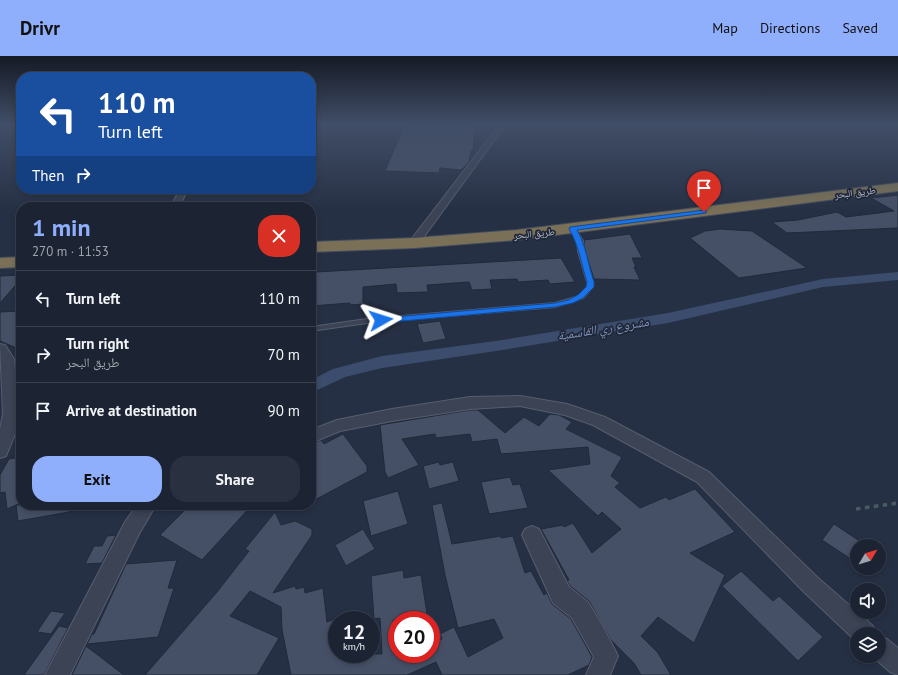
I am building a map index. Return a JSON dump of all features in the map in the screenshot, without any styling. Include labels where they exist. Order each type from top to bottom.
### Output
[{"type":"highway","name":"طريق البحر","points":[[316,247],[414,243],[517,235],[898,187]]},
{"type":"highway","points":[[0,263],[16,262]]},
{"type":"street","points":[[414,243],[481,153]]},
{"type":"street","points":[[0,451],[7,434],[15,390],[4,359]]},
{"type":"street","points":[[316,435],[337,426],[392,415],[470,403],[520,401],[567,410],[599,421],[642,442],[703,477],[810,584],[857,627]]},
{"type":"street","points":[[57,675],[132,528],[144,510]]},
{"type":"street","points":[[532,535],[561,595],[580,610],[606,656],[598,675]]},
{"type":"street","points":[[886,653],[898,664]]},
{"type":"lane","points":[[316,328],[367,321],[540,307],[570,301],[581,297],[590,287],[590,282],[581,251],[580,241],[573,229]]},
{"type":"path","points":[[856,509],[898,503]]},
{"type":"building","points":[[393,153],[471,153],[469,162],[461,170],[440,168],[439,173],[385,171]]},
{"type":"building","points":[[898,195],[898,228],[787,233],[772,222],[798,220],[837,212],[846,217],[894,211],[871,198]]},
{"type":"building","points":[[720,229],[752,231],[807,268],[739,278],[690,238],[705,231]]},
{"type":"building","points":[[630,234],[642,258],[632,258],[640,280],[594,279],[585,251],[584,240]]},
{"type":"building","points":[[561,258],[575,282],[550,284],[548,280],[518,282],[517,279],[490,280],[492,289],[472,290],[469,282],[427,285],[428,292],[397,293],[396,284],[363,287],[363,304],[350,305],[350,303],[316,306],[316,272]]},
{"type":"building","points":[[16,275],[16,285],[0,303],[0,276]]},
{"type":"building","points":[[16,311],[16,348],[0,341],[0,312]]},
{"type":"building","points":[[440,321],[446,339],[423,343],[417,324]]},
{"type":"building","points":[[470,410],[478,410],[505,433],[524,417],[539,426],[550,414],[559,415],[572,422],[566,429],[622,457],[611,476],[620,483],[615,487],[640,508],[666,497],[669,500],[695,489],[735,532],[690,553],[725,575],[694,643],[658,617],[641,636],[658,653],[671,675],[641,675],[634,663],[611,640],[589,601],[570,586],[567,581],[569,580],[541,529],[563,525],[564,527],[573,523],[592,553],[621,529],[602,512],[598,516],[548,470],[590,464],[588,447],[501,454],[497,439],[472,442],[470,434],[436,438],[435,434],[402,439],[419,465],[388,478],[385,472],[380,425]]},
{"type":"building","points":[[343,434],[367,466],[367,472],[316,499],[316,442],[321,440],[324,444]]},
{"type":"building","points":[[16,458],[16,505],[7,509],[5,492],[0,493],[0,475],[9,459]]},
{"type":"building","points":[[439,462],[440,465],[453,462],[459,481],[429,489],[423,466]]},
{"type":"building","points":[[510,477],[513,485],[520,484],[528,508],[489,514],[481,482]]},
{"type":"building","points":[[398,491],[408,524],[371,536],[363,501]]},
{"type":"building","points":[[442,503],[452,544],[501,536],[501,538],[513,536],[525,573],[531,571],[544,595],[547,593],[552,604],[571,619],[592,657],[589,665],[568,675],[442,675],[436,663],[440,663],[440,640],[442,639],[440,634],[454,627],[468,657],[503,638],[494,619],[458,628],[445,575],[432,505]]},
{"type":"building","points":[[17,510],[69,510],[69,512],[18,521]]},
{"type":"building","points":[[185,510],[247,510],[202,560],[160,535]]},
{"type":"building","points":[[275,512],[281,525],[295,521],[312,529],[312,535],[273,593],[295,586],[296,589],[304,587],[305,593],[323,588],[328,622],[328,663],[380,663],[380,654],[382,654],[380,611],[373,611],[371,576],[403,570],[404,578],[421,575],[427,611],[388,611],[388,663],[434,663],[407,675],[291,675],[282,630],[281,607],[250,591],[230,616],[279,638],[257,675],[145,675],[217,592],[249,551],[245,549]]},
{"type":"building","points":[[834,524],[856,539],[850,539],[850,558],[822,540]]},
{"type":"building","points":[[363,529],[375,549],[346,566],[335,545]]},
{"type":"building","points":[[116,535],[102,563],[85,564],[94,546],[102,546],[107,536]]},
{"type":"building","points":[[177,560],[168,588],[174,588],[158,637],[87,644],[92,634],[94,634],[126,564]]},
{"type":"building","points":[[741,571],[773,601],[779,596],[823,637],[798,661],[722,586]]},
{"type":"building","points":[[51,611],[65,613],[51,634],[37,632]]},
{"type":"building","points":[[59,626],[68,628],[44,675],[24,675]]},
{"type":"building","points":[[86,646],[124,675],[72,675]]},
{"type":"waterway","name":"مشروع ري القاسمية","points":[[316,384],[339,373],[382,362],[496,346],[668,318],[823,283],[898,276]]},
{"type":"waterway","name":"مشروع ري القاسمية","points":[[0,359],[16,368]]},
{"type":"route","points":[[381,320],[508,310],[555,305],[570,301],[581,297],[590,287],[580,241],[573,229],[704,212]]}]
